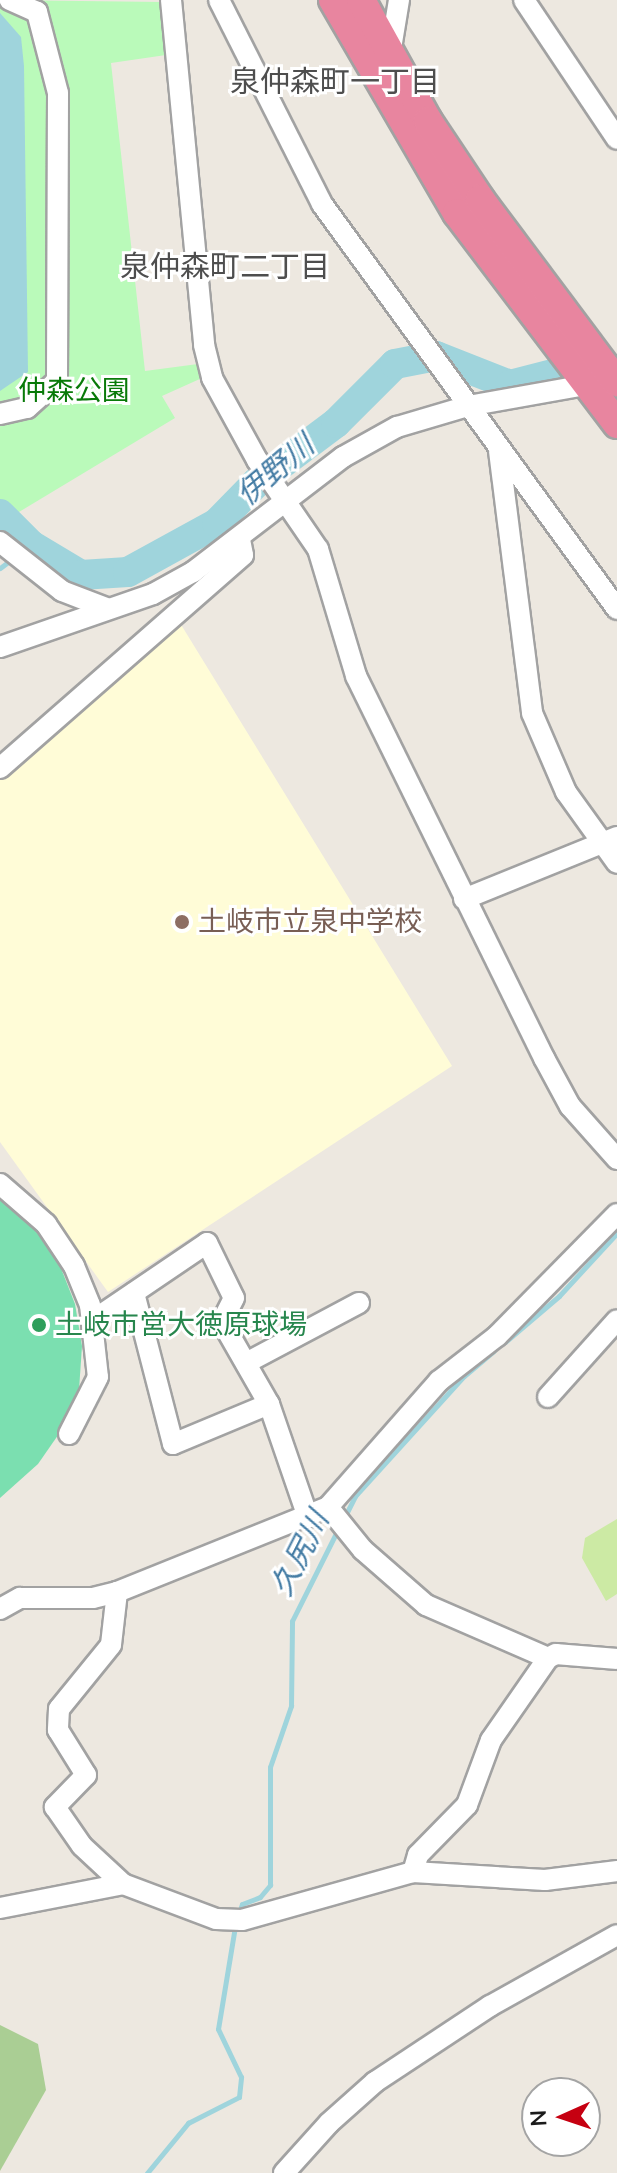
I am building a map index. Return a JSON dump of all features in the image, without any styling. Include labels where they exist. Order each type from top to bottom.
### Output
[{"type":"highway","points":[[333,0],[457,213],[617,424]]},
{"type":"highway","points":[[361,0],[390,57],[480,199],[616,380]]},
{"type":"street","points":[[0,414],[27,408],[57,381],[58,93],[37,12],[10,0]]},
{"type":"street","points":[[171,0],[204,345],[212,378],[257,460],[318,549],[356,676],[464,899],[570,1106],[617,1159]]},
{"type":"street","points":[[219,0],[322,204],[617,609]]},
{"type":"street","points":[[390,57],[399,0]]},
{"type":"street","points":[[524,0],[617,139]]},
{"type":"street","points":[[6,640],[153,594],[240,539],[279,494],[397,427],[468,406],[616,380]]},
{"type":"street","points":[[499,451],[532,713],[566,792],[610,840],[617,863]]},
{"type":"street","points":[[0,768],[243,555],[240,539]]},
{"type":"street","points":[[9,551],[62,591],[106,608]]},
{"type":"street","points":[[464,899],[610,840]]},
{"type":"street","points":[[0,1184],[46,1224],[74,1266],[92,1321],[98,1377],[69,1434]]},
{"type":"street","points":[[336,1519],[439,1381],[497,1336],[617,1214]]},
{"type":"street","points":[[92,1321],[207,1243],[234,1298],[222,1322],[269,1404],[308,1517]]},
{"type":"street","points":[[134,1293],[173,1444],[269,1404]]},
{"type":"street","points":[[246,1363],[359,1303]]},
{"type":"street","points":[[548,1397],[617,1320]]},
{"type":"street","points":[[0,1609],[20,1598],[93,1598],[117,1592],[308,1517],[336,1519],[394,1582],[426,1605],[548,1658]]},
{"type":"street","points":[[117,1592],[111,1645],[59,1709],[58,1730],[86,1775],[55,1807],[82,1846],[123,1884],[216,1919],[242,1920],[413,1872],[545,1880],[617,1871]]},
{"type":"street","points":[[413,1872],[418,1855],[467,1805],[491,1740],[548,1658],[556,1654],[617,1659]]},
{"type":"street","points":[[0,1908],[123,1884]]},
{"type":"street","points":[[284,2173],[329,2123],[375,2082],[490,2006],[617,1935]]},
{"type":"shaded area","name":"土岐市立泉中学校","points":[[180,623],[452,1066],[108,1292],[0,1142],[0,778]]},
{"type":"green space","name":"仲森公園","points":[[0,0],[162,2],[166,55],[111,63],[145,371],[198,364],[202,378],[162,396],[175,418],[14,515],[0,501]]},
{"type":"green space","name":"土岐市営大徳原球場","points":[[0,1194],[31,1221],[59,1263],[75,1304],[82,1346],[79,1390],[63,1428],[38,1464],[0,1498]]},
{"type":"green space","points":[[617,1519],[617,1594],[606,1601],[582,1558],[585,1538]]},
{"type":"green space","points":[[0,2025],[38,2044],[46,2090],[0,2171]]},
{"type":"water","points":[[0,13],[21,37],[24,66],[28,372],[0,391]]},
{"type":"waterway","name":"伊野川","points":[[0,514],[31,545],[81,575],[128,572],[217,523],[256,483],[336,423],[395,364],[436,356],[510,385],[556,373]]},
{"type":"waterway","points":[[20,553],[31,545]]},
{"type":"waterway","points":[[0,568],[12,559]]},
{"type":"waterway","name":"久尻川","points":[[505,1342],[559,1296],[617,1233]]},
{"type":"waterway","name":"久尻川","points":[[344,1518],[355,1496],[464,1376],[494,1351]]},
{"type":"waterway","name":"久尻川","points":[[239,1913],[242,1904],[260,1897],[270,1885],[270,1767],[291,1706],[292,1621],[339,1527]]},
{"type":"waterway","name":"久尻川","points":[[147,2173],[188,2123],[239,2097],[241,2077],[218,2029],[235,1926]]},
{"type":"place","name":"土岐市立泉中学校","points":[[182,922]]},
{"type":"place","name":"土岐市営大徳原球場","points":[[39,1325]]},
{"type":"district","name":"泉仲森町一丁目","points":[[335,83]]},
{"type":"district","name":"泉仲森町二丁目","points":[[225,268]]}]
